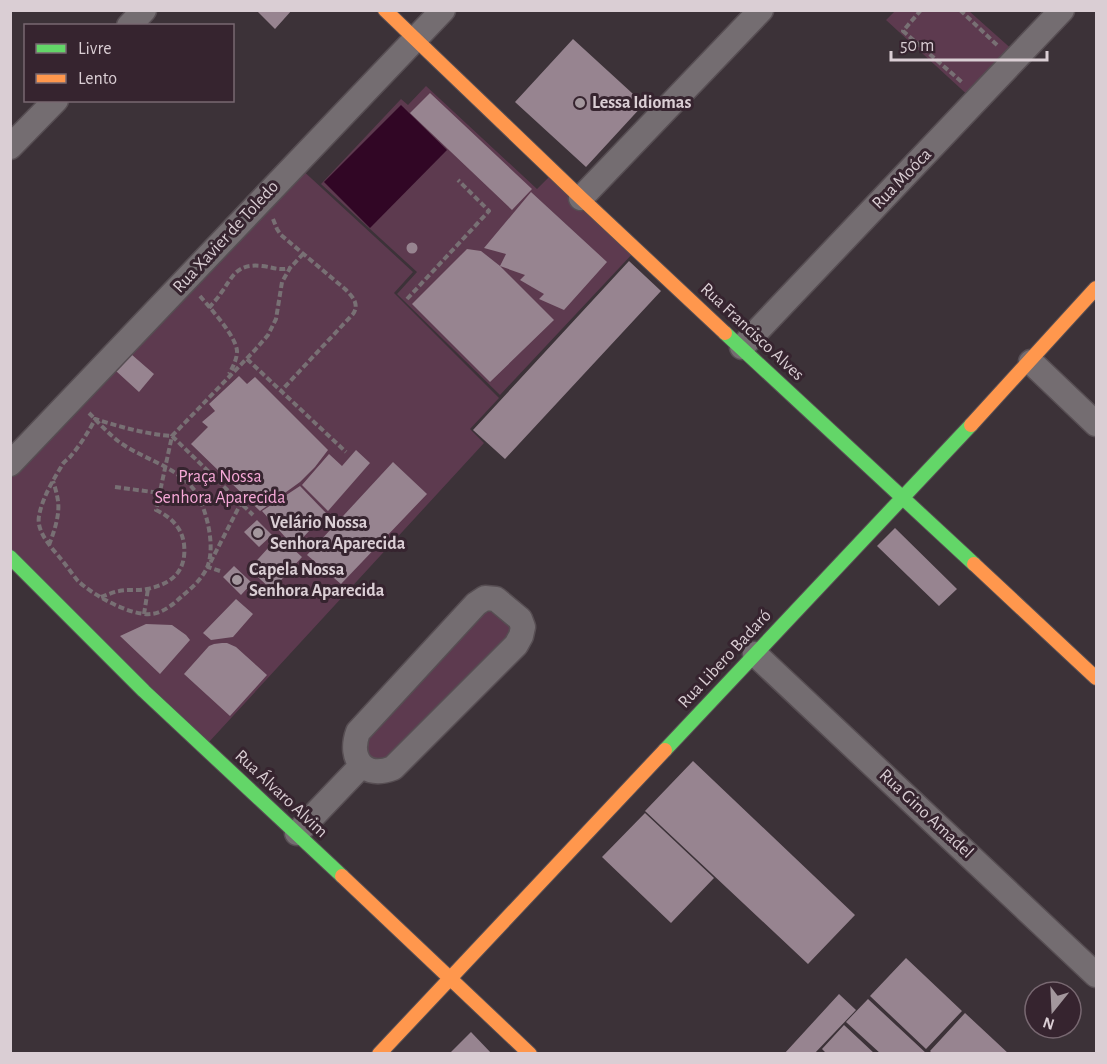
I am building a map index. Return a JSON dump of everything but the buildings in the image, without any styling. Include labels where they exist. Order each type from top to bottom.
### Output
[{"type":"street","points":[[131,24],[144,10]]},
{"type":"street","name":"Rua Francisco Alves","points":[[385,10],[581,198],[1096,678]]},
{"type":"street","name":"Rua Xavier de Toledo","points":[[10,464],[443,10]]},
{"type":"street","points":[[581,198],[761,10]]},
{"type":"street","name":"Rua Moóca","points":[[742,347],[1062,10]]},
{"type":"street","points":[[10,147],[54,102]]},
{"type":"street","name":"Rua Libero Badaró","points":[[379,1053],[451,980],[1030,362],[1096,288]]},
{"type":"street","points":[[1030,362],[1096,424]]},
{"type":"street","name":"Rua Álvaro Alvim","points":[[10,557],[144,691],[530,1053]]},
{"type":"street","points":[[485,598],[496,599],[520,620],[523,627],[516,645],[393,768],[384,772],[371,772],[362,766],[355,753],[354,743],[358,732],[476,604],[485,598]]},
{"type":"street","name":"Rua Gino Amadel","points":[[755,654],[1096,975]]},
{"type":"street","points":[[297,833],[362,766]]},
{"type":"path","points":[[921,10],[903,31],[979,98]]},
{"type":"path","points":[[960,10],[1015,60]]},
{"type":"path","points":[[407,299],[489,211],[458,180]]},
{"type":"path","points":[[281,391],[356,309],[356,303],[349,293],[288,240]]},
{"type":"path","points":[[100,597],[119,591],[148,589],[176,575],[180,570],[184,558],[183,535],[172,520],[156,510],[172,436],[268,335],[276,319],[282,282],[290,268],[303,254]]},
{"type":"path","points":[[210,308],[239,268],[246,266],[280,270],[290,268]]},
{"type":"path","points":[[187,278],[231,335],[236,346],[235,362],[224,382]]},
{"type":"path","points":[[247,358],[346,452]]},
{"type":"path","points":[[75,396],[119,442],[177,474],[191,486],[205,512],[209,525],[208,567]]},
{"type":"path","points":[[95,419],[127,429],[172,436],[253,515]]},
{"type":"path","points":[[95,419],[90,430],[60,467],[43,501],[38,522],[49,545],[79,581],[100,597],[144,614],[158,613],[173,604],[194,585],[208,567],[241,503]]},
{"type":"path","points":[[49,545],[59,502],[53,480]]},
{"type":"path","points":[[116,487],[159,493]]},
{"type":"path","points":[[208,567],[220,571]]},
{"type":"path","points":[[144,614],[148,589]]},
{"type":"green space","points":[[895,11],[969,11],[1015,52],[972,99],[886,20]]},
{"type":"green space","points":[[426,86],[537,189],[552,174],[635,251],[500,395],[397,294],[417,272],[321,184],[401,99],[408,105]]},
{"type":"green space","name":"Praça Nossa Senhora Aparecida","points":[[299,167],[413,272],[394,293],[499,398],[470,429],[484,443],[209,742],[11,555],[10,470]]},
{"type":"green space","points":[[491,602],[518,627],[383,772],[355,746]]},
{"type":"shaded area","points":[[401,105],[447,150],[370,228],[324,182]]},
{"type":"traffic: fast","points":[[725,333],[974,564]]},
{"type":"traffic: fast","points":[[665,750],[971,425]]},
{"type":"traffic: fast","points":[[10,557],[144,691],[342,876]]},
{"type":"traffic: slow","points":[[385,10],[725,333]]},
{"type":"traffic: slow","points":[[971,425],[1096,288]]},
{"type":"traffic: slow","points":[[974,564],[1096,678]]},
{"type":"traffic: slow","points":[[379,1054],[665,750]]},
{"type":"traffic: slow","points":[[342,876],[530,1054]]},
{"type":"place","name":"Lessa Idiomas","points":[[580,103]]},
{"type":"place","name":"Velário Nossa Senhora Aparecida","points":[[258,533]]},
{"type":"place","name":"Capela Nossa Senhora Aparecida","points":[[237,580]]}]
